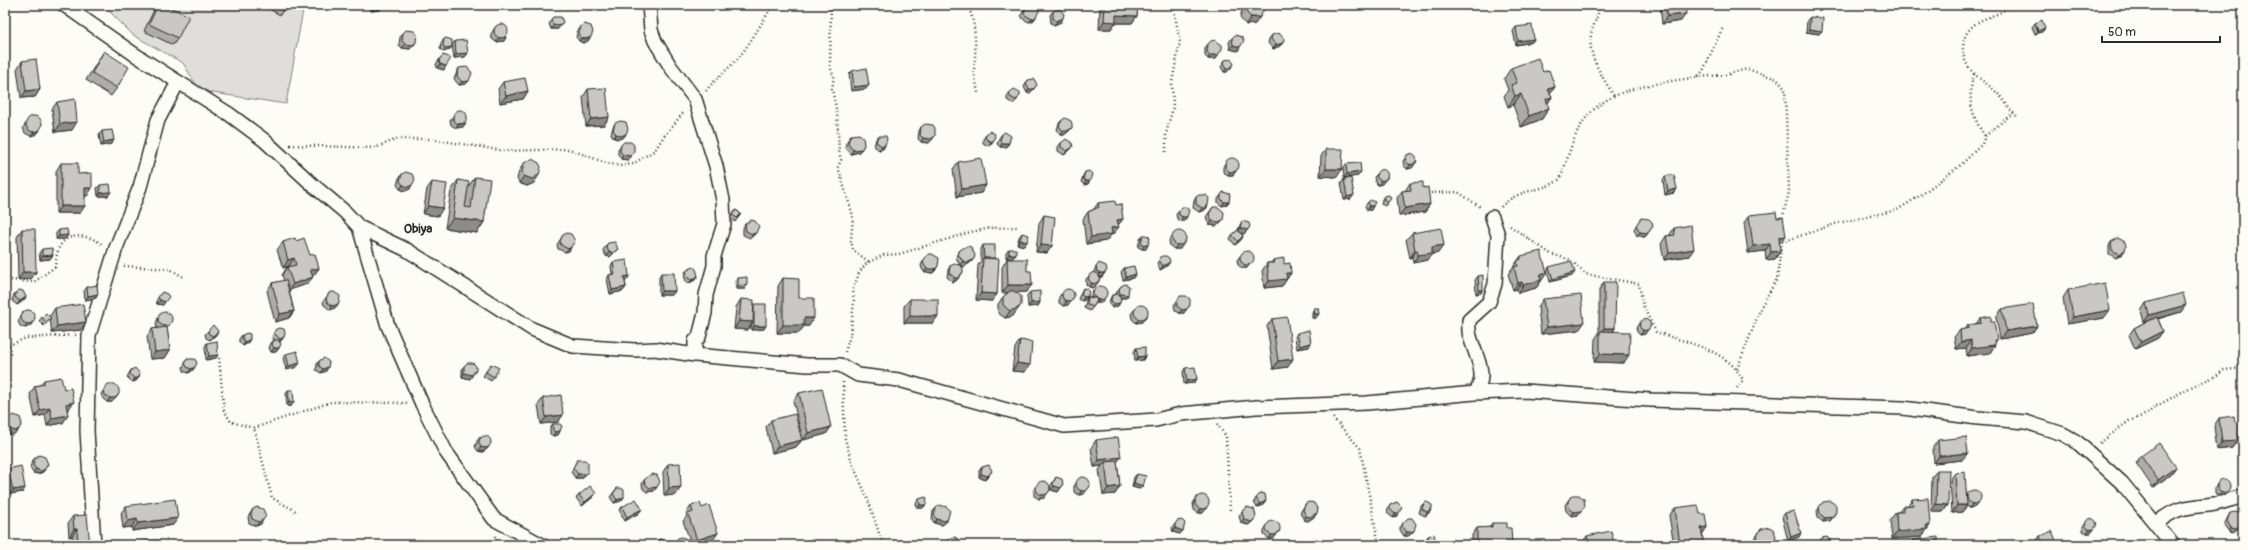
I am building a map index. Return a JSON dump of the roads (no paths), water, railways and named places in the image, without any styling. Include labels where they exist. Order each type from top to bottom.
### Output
[{"type":"street","points":[[64,5],[178,82],[229,114],[264,140],[345,212],[359,227],[406,250],[532,329],[573,346],[635,350],[655,349],[695,355],[807,365],[840,365],[858,375],[899,380],[1064,426],[1156,420],[1182,414],[1256,407],[1319,403],[1367,403],[1475,392],[1525,391],[1650,400],[1903,408],[1978,418],[2026,422],[2063,434],[2088,452],[2122,483],[2156,523],[2172,545]]},
{"type":"street","points":[[649,5],[651,30],[655,40],[670,66],[695,99],[716,166],[723,200],[724,224],[714,256],[714,266],[706,295],[706,313],[699,337],[696,341],[695,355]]},
{"type":"street","points":[[94,545],[87,431],[89,335],[110,265],[140,187],[158,120],[178,82]]},
{"type":"street","points":[[1475,392],[1481,384],[1481,368],[1469,335],[1469,320],[1489,302],[1496,284],[1498,235],[1492,216]]},
{"type":"street","points":[[359,227],[388,326],[422,404],[446,452],[494,519],[542,545]]},
{"type":"street","points":[[2156,523],[2169,513],[2186,506],[2216,504],[2243,497]]},
{"type":"district","name":"Obiya","points":[[418,228]]}]
